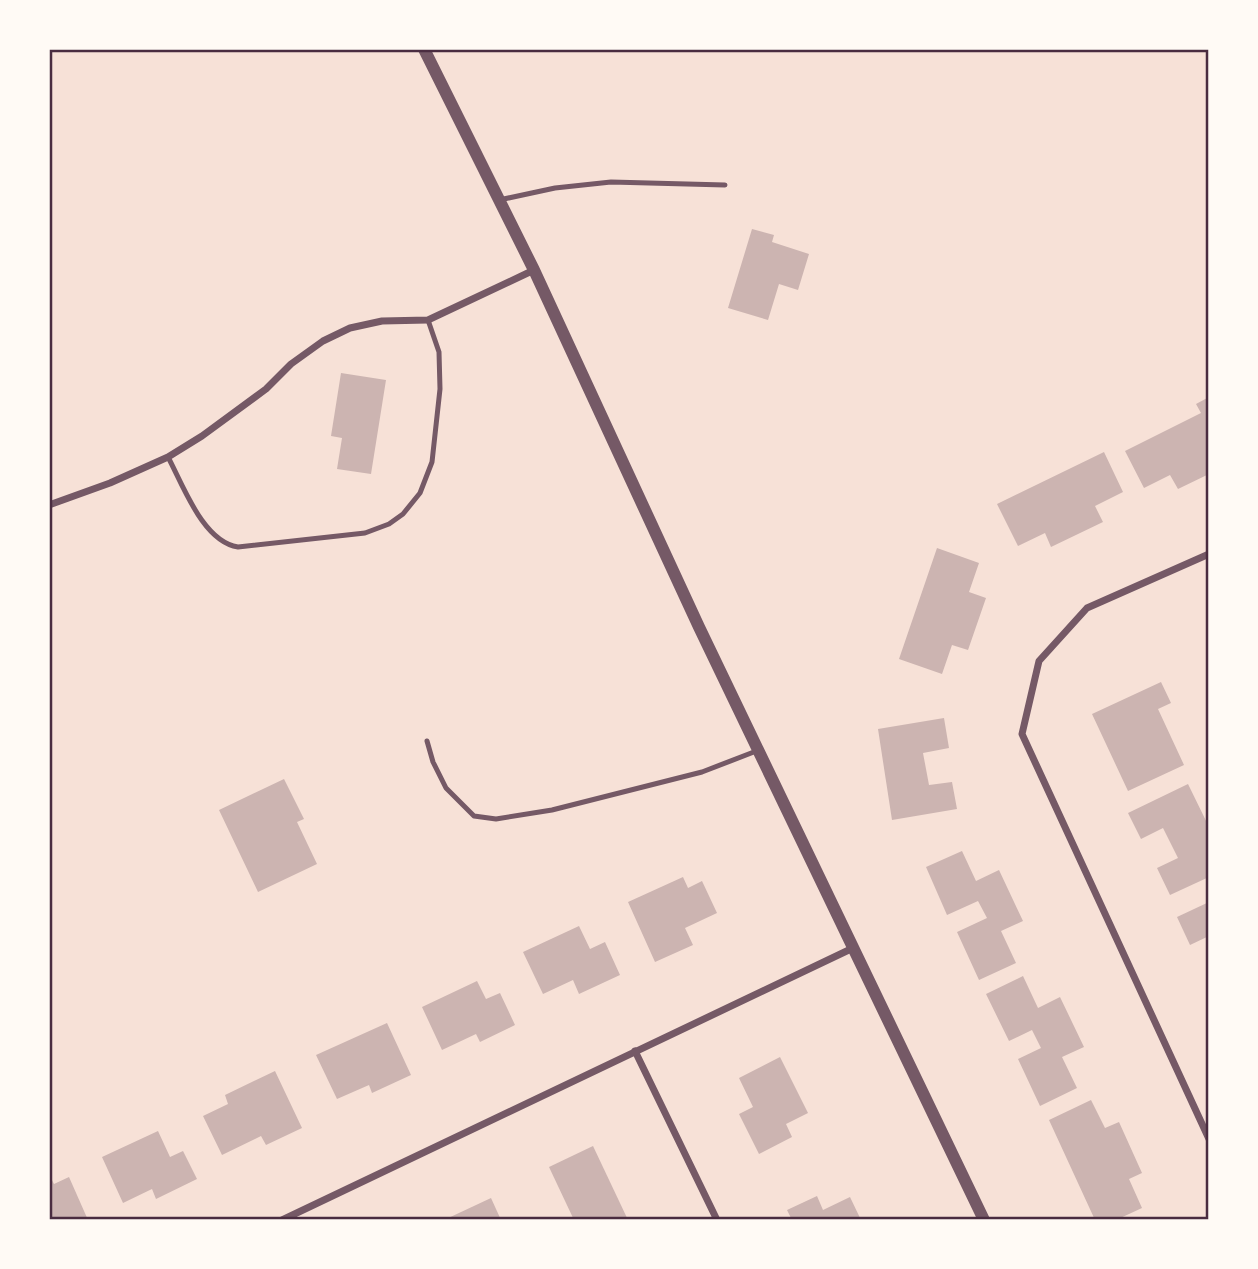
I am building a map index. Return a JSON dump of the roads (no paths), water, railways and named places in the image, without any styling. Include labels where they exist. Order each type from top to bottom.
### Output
[{"type":"street","points":[[424,49],[534,270],[759,750],[984,1220]]},
{"type":"street","points":[[49,505],[110,483],[168,457],[202,436],[266,389],[291,364],[323,341],[351,328],[372,323],[428,320],[534,270]]},
{"type":"street","points":[[1209,554],[1087,608],[1039,661],[1022,734],[1209,1139]]},
{"type":"street","points":[[282,1220],[853,947]]},
{"type":"street","points":[[635,1051],[718,1220]]},
{"type":"lane","points":[[499,200],[555,188],[611,182],[724,185]]},
{"type":"lane","points":[[168,457],[201,519],[214,537],[228,545],[238,547],[365,533],[389,524],[402,514],[420,493],[432,461],[440,389],[439,352],[428,320]]},
{"type":"lane","points":[[428,741],[433,762],[446,788],[474,816],[496,819],[552,810],[702,772],[759,750]]}]
